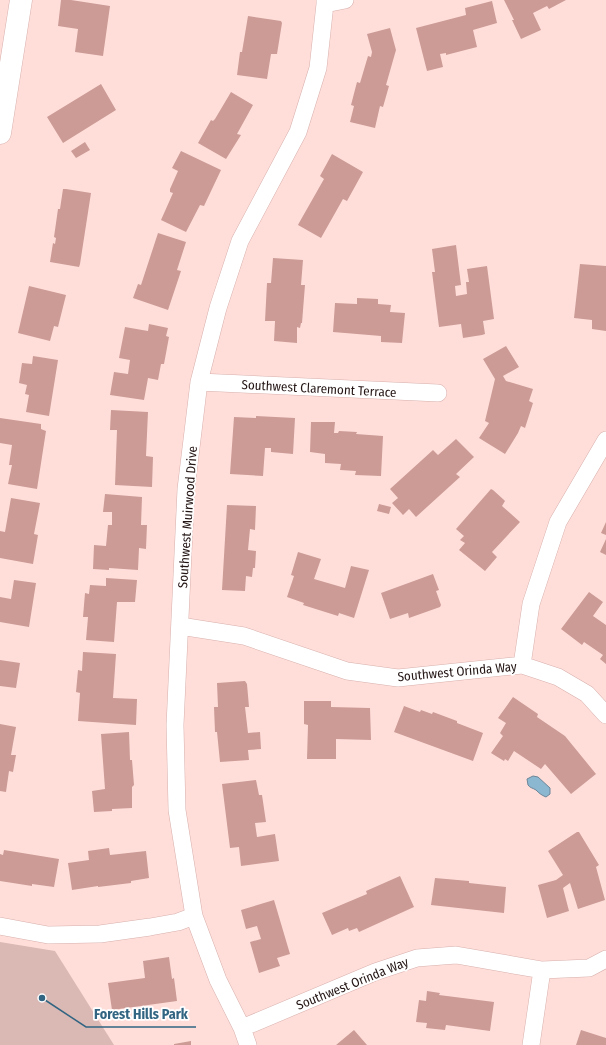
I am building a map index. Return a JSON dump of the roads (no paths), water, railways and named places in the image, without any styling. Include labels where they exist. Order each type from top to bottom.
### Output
[{"type":"street","points":[[0,133],[21,0]]},
{"type":"street","points":[[325,2],[345,0]]},
{"type":"street","name":"Southwest Muirwood Drive","points":[[248,1045],[242,1028],[218,980],[194,916],[177,810],[175,725],[186,489],[199,382],[218,308],[240,241],[298,132],[318,68],[325,2]]},
{"type":"street","name":"Southwest Claremont Terrace","points":[[199,382],[438,393]]},
{"type":"street","points":[[522,665],[531,604],[558,522],[606,440]]},
{"type":"street","name":"Southwest Orinda Way","points":[[180,626],[244,636],[347,671],[398,678],[522,665],[558,677],[588,694],[606,714]]},
{"type":"street","points":[[0,926],[48,935],[100,934],[178,922],[194,916]]},
{"type":"street","name":"Southwest Orinda Way","points":[[242,1028],[375,972],[417,958],[456,955],[542,970],[589,968],[606,959]]},
{"type":"street","points":[[531,1045],[542,970]]},
{"type":"water","points":[[533,776],[538,777],[550,788],[550,794],[546,797],[541,795],[528,785],[527,779]]},
{"type":"place","name":"Forest Hills Park","points":[[42,998]]}]
